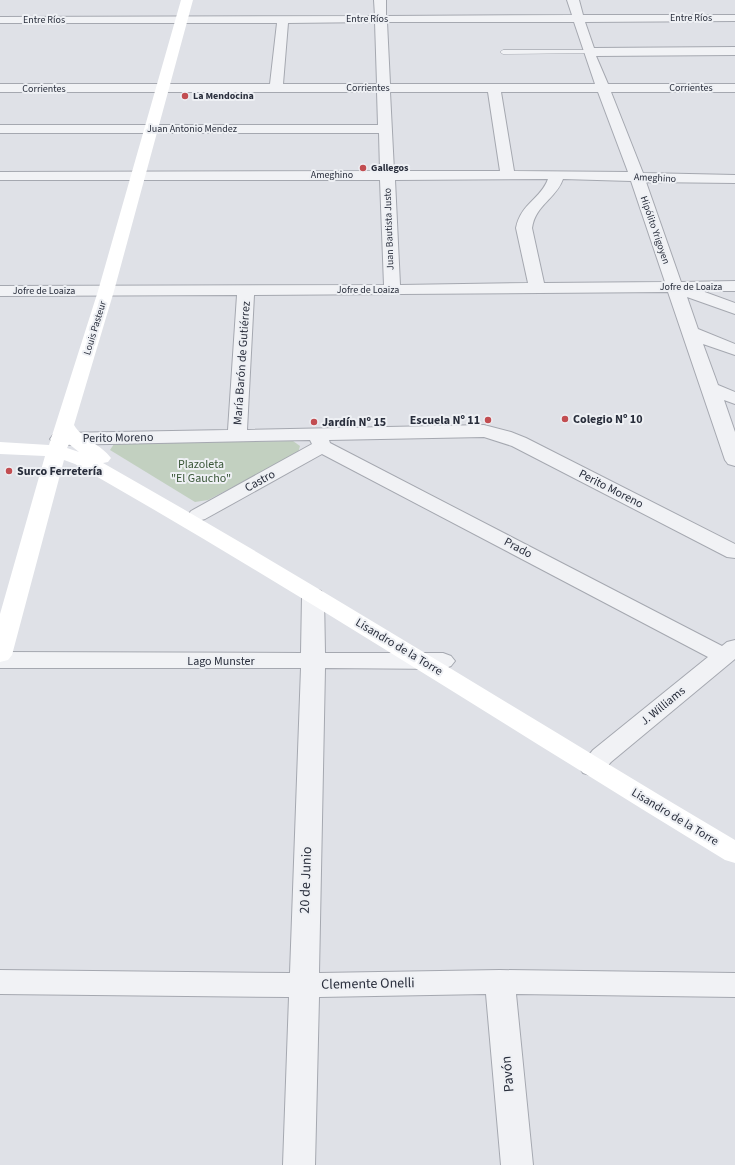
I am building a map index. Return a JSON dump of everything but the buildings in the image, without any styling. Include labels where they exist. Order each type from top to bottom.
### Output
[{"type":"street","name":"Louis Pasteur","points":[[0,655],[106,291],[187,0]]},
{"type":"street","name":"Juan Bautista Justo","points":[[380,0],[392,290]]},
{"type":"street","name":"Hipólito Yrigoyen","points":[[573,0],[589,52],[637,177],[674,287],[733,452]]},
{"type":"street","name":"Entre Ríos","points":[[0,20],[735,18]]},
{"type":"street","points":[[276,88],[283,19]]},
{"type":"street","points":[[589,52],[735,51]]},
{"type":"street","name":"Corrientes","points":[[0,88],[602,88],[733,91]]},
{"type":"street","points":[[494,88],[508,175]]},
{"type":"street","name":"Juan Antonio Mendez","points":[[0,129],[385,129]]},
{"type":"street","points":[[537,288],[524,228],[524,221],[527,214],[553,187],[557,175]]},
{"type":"street","name":"Ameghino","points":[[0,176],[557,175],[662,179],[735,179]]},
{"type":"street","name":"Jofre de Loaiza","points":[[3,291],[246,291],[735,286]]},
{"type":"street","points":[[674,287],[735,309]]},
{"type":"street","points":[[0,308],[3,291]]},
{"type":"street","name":"María Barón de Gutiérrez","points":[[237,436],[246,291]]},
{"type":"street","points":[[690,332],[735,350]]},
{"type":"street","points":[[711,389],[735,398]]},
{"type":"street","name":"Perito Moreno","points":[[0,439],[237,436],[320,440],[484,431],[504,436],[519,442],[735,552]]},
{"type":"street","name":"Perito Moreno","points":[[0,448],[64,438]]},
{"type":"street","name":"Lisandro de la Torre","points":[[64,438],[95,454],[198,515],[432,661],[597,761],[735,853]]},
{"type":"street","name":"Lisandro de la Torre","points":[[64,438],[82,460],[313,596],[432,661]]},
{"type":"street","name":"Castro","points":[[198,515],[320,440]]},
{"type":"street","name":"Prado","points":[[320,440],[730,651]]},
{"type":"street","name":"20 de Junio","points":[[299,1165],[313,661],[313,596]]},
{"type":"street","name":"J. Williams","points":[[597,761],[730,651]]},
{"type":"street","name":"Lago Munster","points":[[0,660],[432,661]]},
{"type":"street","name":"Lisandro de la Torre","points":[[597,761],[735,836]]},
{"type":"street","name":"Clemente Onelli","points":[[0,982],[304,985],[500,982],[734,990]]},
{"type":"street","name":"Pavón","points":[[500,982],[517,1165]]},
{"type":"lane","points":[[503,52],[589,52]]},
{"type":"green space","name":"Plazoleta \"El Gaucho\"","points":[[293,441],[300,446],[298,453],[208,500],[195,502],[110,450],[114,444]]},
{"type":"place","name":"La Mendocina","points":[[185,96]]},
{"type":"place","name":"Gallegos","points":[[363,168]]},
{"type":"place","name":"Colegio Nº 10","points":[[565,419]]},
{"type":"place","name":"Escuela Nº 11","points":[[488,420]]},
{"type":"place","name":"Jardín Nº 15","points":[[314,422]]},
{"type":"place","name":"Surco Ferretería","points":[[9,471]]}]
